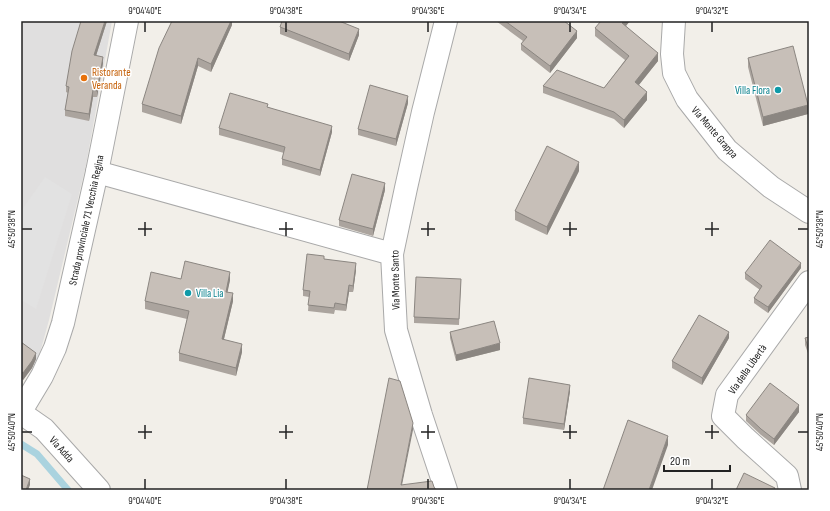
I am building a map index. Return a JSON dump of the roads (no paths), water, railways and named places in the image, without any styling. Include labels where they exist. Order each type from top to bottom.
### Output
[{"type":"street","name":"Strada provinciale 71 Vecchia Regina","points":[[21,412],[42,376],[55,348],[63,323],[97,172],[127,21]]},
{"type":"street","name":"Via Monte Santo","points":[[446,21],[423,112],[392,254],[396,330],[421,415],[446,490]]},
{"type":"street","name":"Via Monte Grappa","points":[[674,21],[672,54],[674,73],[687,99],[728,150],[771,186],[809,212]]},
{"type":"street","points":[[97,172],[392,254]]},
{"type":"street","name":"Via della Libertà","points":[[790,490],[787,476],[723,416],[728,395],[809,282]]},
{"type":"street","name":"Via Adda","points":[[21,412],[44,429],[100,490]]},
{"type":"waterway","points":[[21,444],[37,454],[68,490]]},
{"type":"place","name":"Ristorante Veranda","points":[[84,78]]},
{"type":"place","name":"Villa Flora","points":[[778,90]]},
{"type":"place","name":"Villa Lia","points":[[188,293]]}]
